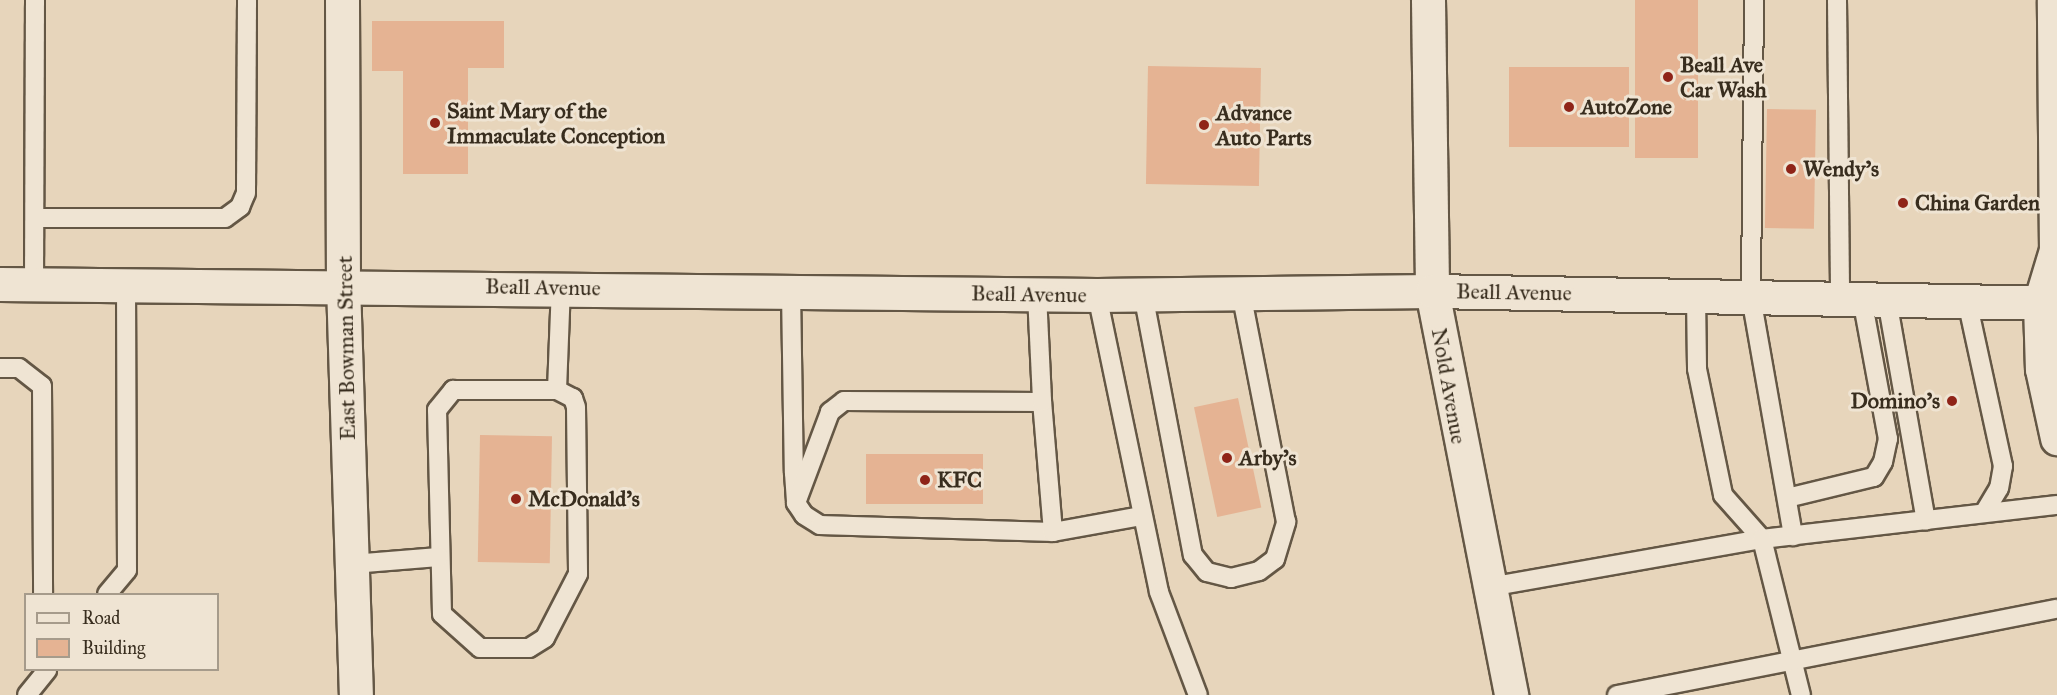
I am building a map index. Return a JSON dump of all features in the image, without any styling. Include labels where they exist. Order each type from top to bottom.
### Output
[{"type":"street","name":"East Bowman Street","points":[[342,0],[343,284],[356,695]]},
{"type":"street","name":"Nold Avenue","points":[[1428,0],[1432,291],[1510,695]]},
{"type":"street","points":[[2054,0],[2056,250],[2042,369],[2057,438]]},
{"type":"street","name":"Beall Avenue","points":[[0,284],[343,284],[1097,295],[1432,291],[2049,303]]},
{"type":"lane","points":[[34,284],[35,0]]},
{"type":"lane","points":[[35,218],[225,218],[240,207],[246,193],[247,0]]},
{"type":"lane","points":[[1754,0],[1751,297],[1793,536]]},
{"type":"lane","points":[[1787,498],[1874,477],[1883,462],[1888,439],[1863,299],[1837,0]]},
{"type":"lane","points":[[108,593],[127,570],[126,284]]},
{"type":"lane","points":[[557,390],[561,288]]},
{"type":"lane","points":[[791,291],[796,503],[820,525],[1053,532],[1141,516]]},
{"type":"lane","points":[[1143,294],[1193,555],[1207,572],[1231,578],[1259,571],[1275,559],[1286,522],[1241,293]]},
{"type":"lane","points":[[1037,294],[1042,402],[1053,532]]},
{"type":"lane","points":[[1097,295],[1141,516],[1159,592],[1198,695]]},
{"type":"lane","points":[[1696,296],[1697,369],[1723,495],[1762,539],[1794,659],[1801,695]]},
{"type":"lane","points":[[1863,299],[1926,521]]},
{"type":"lane","points":[[1967,301],[2002,466],[1999,488],[1984,513]]},
{"type":"lane","points":[[0,368],[19,368],[42,386],[43,593]]},
{"type":"lane","points":[[453,390],[557,390],[573,398],[576,407],[578,574],[545,638],[529,648],[473,644],[442,614],[437,410],[442,397],[453,390]]},
{"type":"lane","points":[[796,503],[830,412],[844,401],[859,397],[1042,402]]},
{"type":"lane","points":[[1490,587],[1762,539],[2057,505]]},
{"type":"lane","points":[[352,564],[439,557]]},
{"type":"lane","points":[[1617,695],[2057,609]]},
{"type":"lane","points":[[27,695],[45,671]]},
{"type":"building","name":"Beall Ave Car Wash","points":[[1635,0],[1698,0],[1698,158],[1635,158]]},
{"type":"building","name":"Saint Mary of the Immaculate Conception","points":[[372,21],[504,21],[504,68],[468,68],[468,174],[403,174],[403,71],[372,71]]},
{"type":"building","name":"Advance Auto Parts","points":[[1148,66],[1261,68],[1259,186],[1146,184]]},
{"type":"building","name":"AutoZone","points":[[1509,67],[1629,67],[1629,147],[1509,147]]},
{"type":"building","name":"Wendy's","points":[[1767,109],[1816,110],[1814,229],[1765,228]]},
{"type":"building","name":"Arby's","points":[[1238,398],[1261,508],[1217,517],[1194,407]]},
{"type":"building","name":"McDonald's","points":[[480,435],[552,436],[550,563],[478,562]]},
{"type":"building","name":"KFC","points":[[866,454],[983,454],[983,504],[866,504]]},
{"type":"place","name":"Beall Ave Car Wash","points":[[1668,77]]},
{"type":"place","name":"AutoZone","points":[[1569,107]]},
{"type":"place","name":"Saint Mary of the Immaculate Conception","points":[[435,123]]},
{"type":"place","name":"Advance Auto Parts","points":[[1204,125]]},
{"type":"place","name":"Wendy's","points":[[1791,169]]},
{"type":"place","name":"China Garden","points":[[1903,203]]},
{"type":"place","name":"Domino's","points":[[1952,401]]},
{"type":"place","name":"Arby's","points":[[1227,458]]},
{"type":"place","name":"KFC","points":[[925,480]]},
{"type":"place","name":"McDonald's","points":[[516,499]]}]
